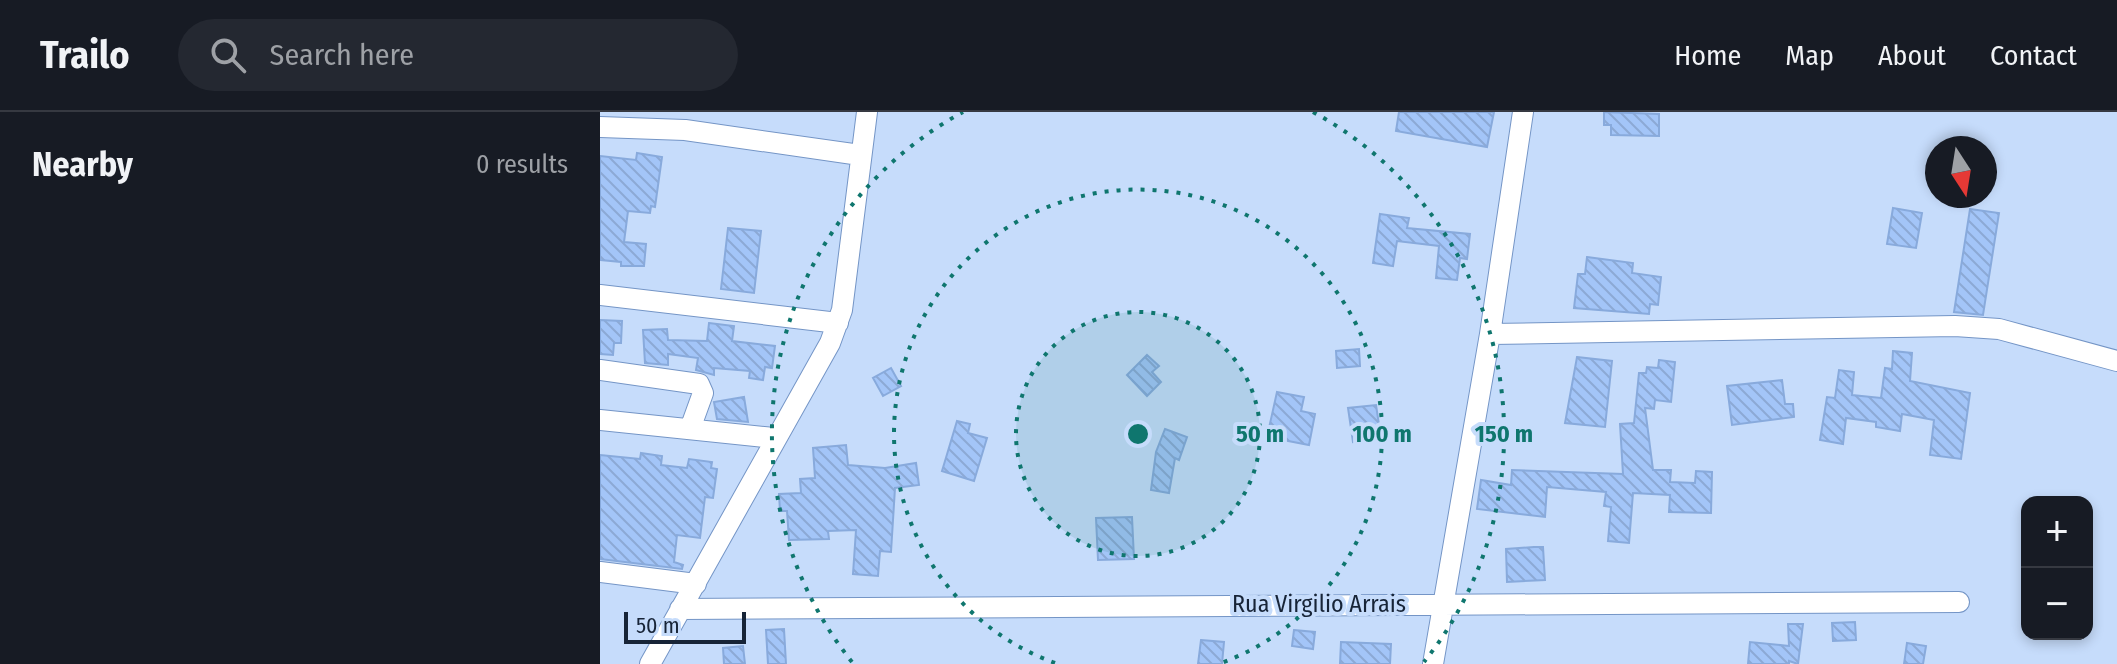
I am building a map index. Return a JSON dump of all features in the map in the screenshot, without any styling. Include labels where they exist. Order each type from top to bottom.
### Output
[{"type":"street","points":[[650,664],[830,343],[838,323],[867,112]]},
{"type":"street","points":[[1433,664],[1490,334],[1523,112]]},
{"type":"street","points":[[600,127],[685,130],[860,155]]},
{"type":"street","points":[[600,295],[838,323]]},
{"type":"street","points":[[1490,334],[1955,326],[1999,329],[2117,361]]},
{"type":"street","points":[[600,370],[699,384],[703,393],[690,429]]},
{"type":"street","points":[[600,420],[774,438]]},
{"type":"street","points":[[600,572],[696,584]]},
{"type":"street","name":"Rua Virgilio Arrais","points":[[680,609],[1959,602]]},
{"type":"building","points":[[1399,112],[1494,112],[1487,147],[1396,131]]},
{"type":"building","points":[[1604,112],[1659,114],[1659,136],[1611,135],[1611,125],[1604,125]]},
{"type":"building","points":[[637,153],[662,157],[655,207],[651,206],[650,213],[628,211],[624,242],[646,244],[644,266],[621,266],[621,262],[600,260],[600,156],[636,160]]},
{"type":"building","points":[[1893,208],[1922,213],[1916,248],[1887,244]]},
{"type":"building","points":[[1970,209],[1999,213],[1983,315],[1954,312]]},
{"type":"building","points":[[1380,214],[1409,218],[1407,228],[1470,234],[1467,259],[1460,258],[1457,280],[1436,278],[1439,246],[1397,241],[1393,266],[1373,263]]},
{"type":"building","points":[[728,228],[761,231],[754,293],[721,289]]},
{"type":"building","points":[[1587,257],[1633,263],[1632,273],[1661,277],[1658,305],[1650,304],[1649,314],[1574,308],[1578,274],[1585,274]]},
{"type":"building","points":[[600,320],[622,321],[621,343],[614,343],[613,355],[600,354]]},
{"type":"building","points":[[709,323],[734,326],[732,341],[775,346],[772,368],[765,367],[763,380],[749,378],[750,371],[714,368],[714,375],[696,370],[698,358],[668,354],[668,365],[645,363],[643,330],[667,329],[668,340],[707,341]]},
{"type":"building","points":[[1359,349],[1360,366],[1337,368],[1336,351]]},
{"type":"building","points":[[1893,351],[1912,353],[1910,381],[1970,393],[1961,459],[1930,455],[1934,420],[1902,414],[1900,431],[1876,427],[1876,422],[1846,418],[1843,444],[1820,440],[1827,397],[1835,398],[1839,370],[1854,372],[1852,395],[1881,398],[1885,368],[1892,369]]},
{"type":"building","points":[[1147,355],[1159,366],[1152,372],[1161,382],[1147,396],[1127,375]]},
{"type":"building","points":[[1577,357],[1612,361],[1605,427],[1565,423]]},
{"type":"building","points":[[1659,360],[1675,362],[1671,402],[1655,400],[1654,409],[1645,408],[1653,470],[1671,470],[1670,482],[1695,483],[1696,471],[1712,472],[1711,513],[1669,512],[1670,495],[1633,493],[1629,543],[1608,541],[1611,507],[1604,506],[1606,492],[1547,487],[1545,517],[1477,509],[1481,480],[1511,485],[1512,470],[1623,474],[1620,424],[1634,423],[1639,373],[1646,373],[1647,367],[1658,368]]},
{"type":"building","points":[[891,368],[901,386],[883,396],[873,378]]},
{"type":"building","points":[[1782,380],[1785,404],[1793,404],[1794,417],[1732,425],[1727,386]]},
{"type":"building","points":[[1277,392],[1304,397],[1301,411],[1315,414],[1309,445],[1267,437]]},
{"type":"building","points":[[744,397],[748,422],[717,419],[714,402]]},
{"type":"building","points":[[1376,405],[1381,438],[1353,442],[1348,408]]},
{"type":"building","points":[[957,421],[970,424],[968,433],[987,438],[974,481],[942,471]]},
{"type":"building","points":[[1165,429],[1187,437],[1179,460],[1175,458],[1169,493],[1151,490],[1156,452]]},
{"type":"building","points":[[846,445],[848,465],[885,468],[916,463],[919,485],[895,488],[891,552],[880,551],[878,576],[853,574],[856,530],[828,531],[829,539],[789,540],[787,511],[780,511],[779,494],[801,493],[800,479],[815,478],[813,448]]},
{"type":"building","points":[[641,453],[662,456],[661,465],[687,468],[689,459],[712,462],[711,468],[717,469],[713,498],[705,497],[700,538],[677,535],[674,562],[683,565],[682,569],[600,559],[600,455],[640,459]]},
{"type":"building","points":[[1132,517],[1134,559],[1098,560],[1096,518]]},
{"type":"building","points":[[1543,547],[1545,580],[1507,582],[1506,549]]},
{"type":"building","points":[[1855,622],[1856,640],[1833,641],[1832,623]]},
{"type":"building","points":[[1788,624],[1803,624],[1798,664],[1789,661],[1789,664],[1748,664],[1750,642],[1789,646]]},
{"type":"building","points":[[784,629],[786,664],[768,664],[766,630]]},
{"type":"building","points":[[1294,630],[1315,632],[1313,649],[1292,646]]},
{"type":"building","points":[[1201,640],[1224,642],[1222,664],[1198,664]]},
{"type":"building","points":[[1341,642],[1391,644],[1390,664],[1340,664]]},
{"type":"building","points":[[1907,643],[1926,646],[1923,664],[1904,664]]},
{"type":"building","points":[[743,646],[745,664],[724,664],[723,648]]}]
